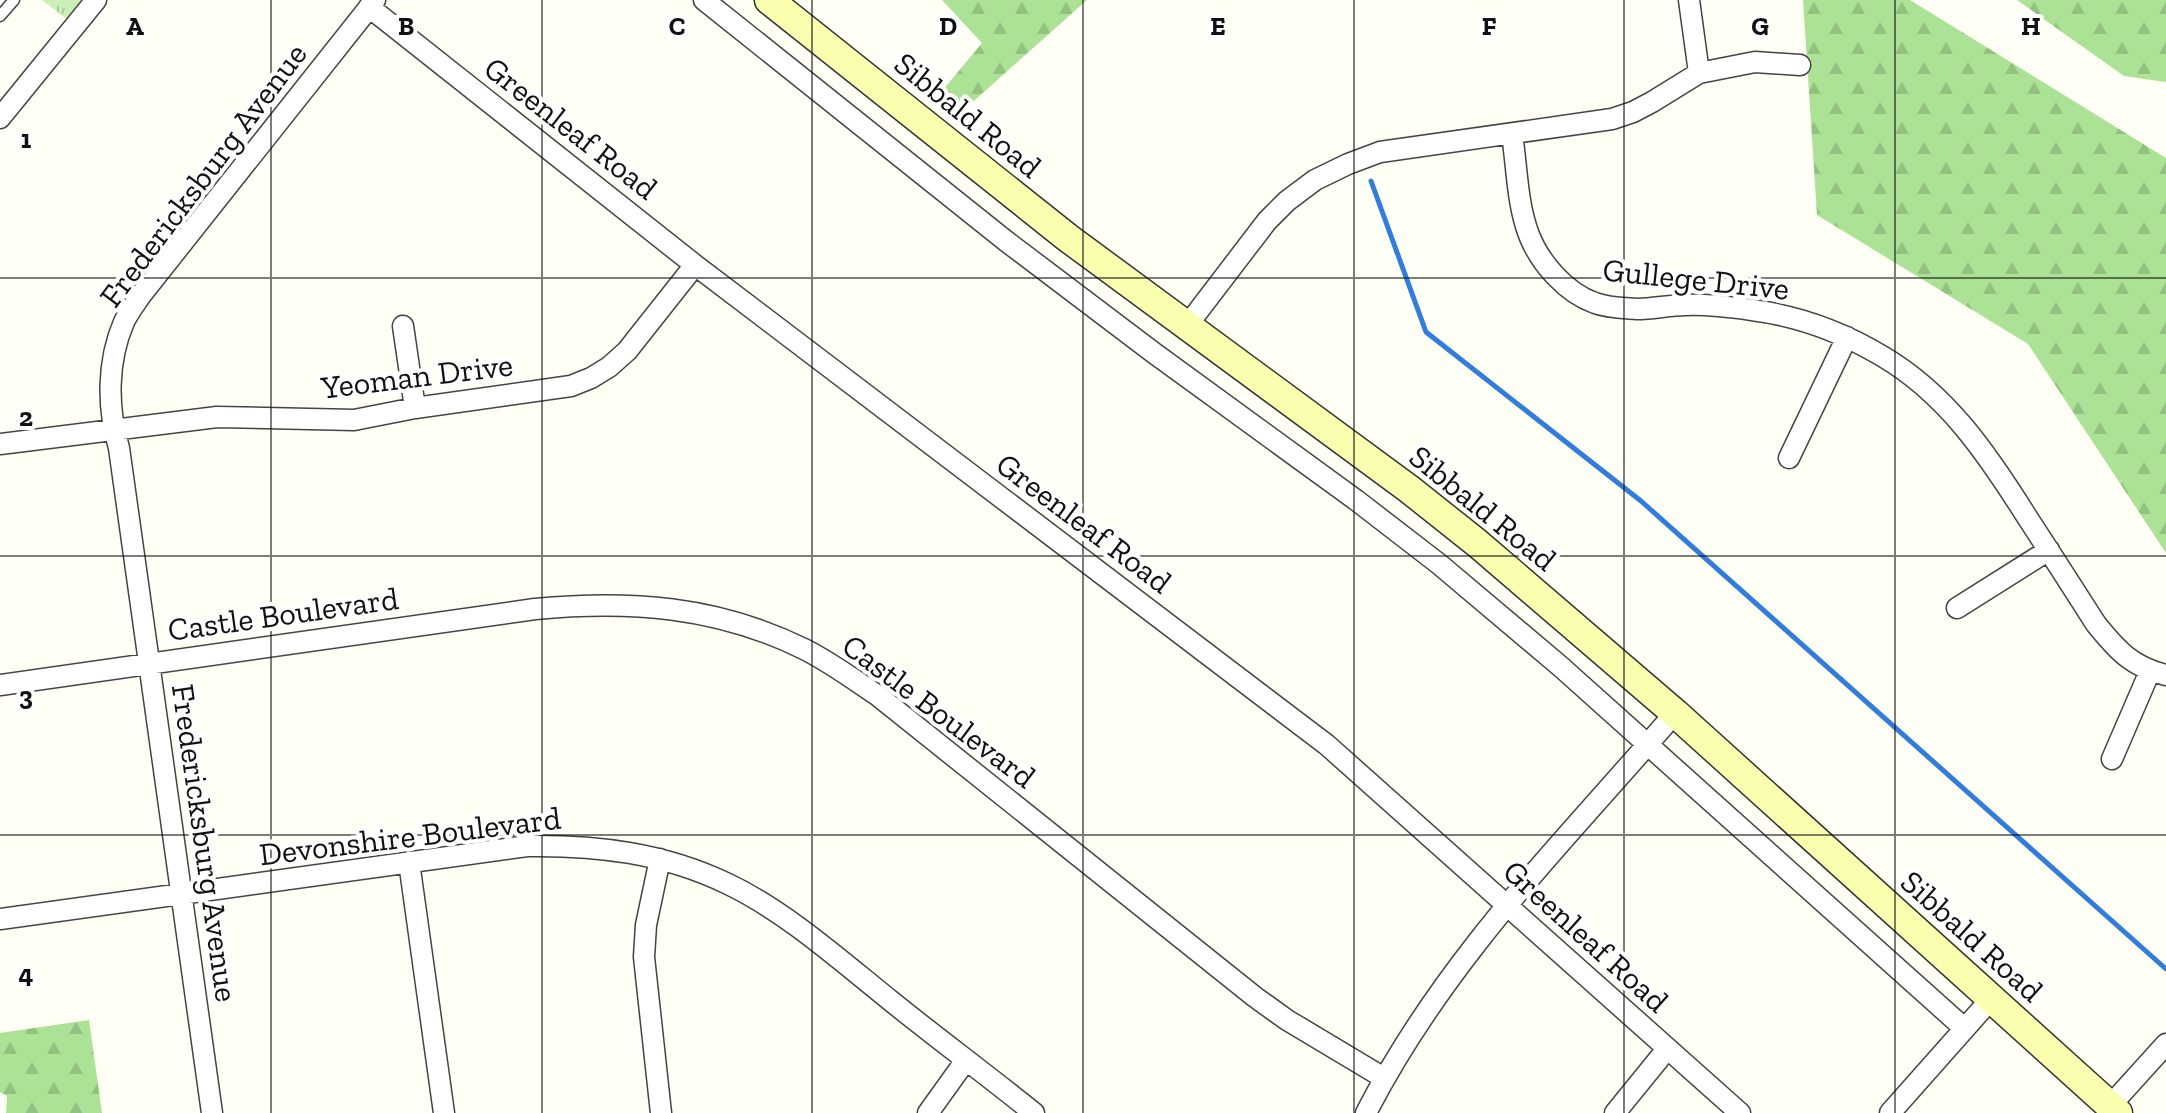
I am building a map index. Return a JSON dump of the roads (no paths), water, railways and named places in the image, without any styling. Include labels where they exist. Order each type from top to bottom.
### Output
[{"type":"street","points":[[0,118],[96,0]]},
{"type":"street","points":[[704,0],[1006,241],[1439,564],[1560,666],[1964,1028]]},
{"type":"street","name":"Sibbald Road","points":[[769,0],[1068,238],[1409,489],[1477,543],[1675,713],[2114,1109]]},
{"type":"street","points":[[1689,0],[1699,73]]},
{"type":"street","name":"Greenleaf Road","points":[[372,3],[695,265],[1327,745],[1740,1113]]},
{"type":"street","name":"Fredericksburg Avenue","points":[[212,1113],[119,448],[110,409],[112,368],[125,320],[141,295],[372,3]]},
{"type":"street","points":[[1186,327],[1267,221],[1315,180],[1348,164],[1380,152],[1612,119],[1633,112],[1699,73],[1755,62],[1800,65]]},
{"type":"street","name":"Gullege Drive","points":[[1512,134],[1523,214],[1530,236],[1541,257],[1558,278],[1595,303],[1616,307],[1640,309],[1687,305],[1757,310],[1808,321],[1847,337],[1885,358],[1942,402],[1973,436],[2111,644],[2128,660],[2158,673]]},
{"type":"street","name":"Yeoman Drive","points":[[0,444],[217,417],[354,420],[415,408],[571,386],[609,367],[627,351],[695,265]]},
{"type":"street","points":[[403,326],[415,408]]},
{"type":"street","points":[[1789,458],[1847,337]]},
{"type":"street","points":[[1957,608],[2049,550]]},
{"type":"street","name":"Castle Boulevard","points":[[0,685],[535,609],[623,604],[700,612],[806,650],[877,695],[1255,997],[1321,1042],[1384,1078]]},
{"type":"street","points":[[2112,759],[2158,673]]},
{"type":"street","points":[[1366,1113],[1420,1019],[1506,904],[1675,713]]},
{"type":"street","name":"Devonshire Boulevard","points":[[0,919],[527,846],[573,845],[613,849],[701,872],[760,901],[857,973],[1034,1113]]},
{"type":"street","points":[[660,859],[646,925],[644,957],[661,1113]]},
{"type":"street","points":[[409,862],[444,1113]]},
{"type":"street","points":[[1890,1113],[1991,999]]},
{"type":"street","points":[[2114,1109],[2166,1044]]},
{"type":"street","points":[[1615,1113],[1667,1049]]},
{"type":"street","points":[[928,1113],[966,1060]]},
{"type":"lane","points":[[0,16],[14,0]]},
{"type":"waterway","points":[[1371,181],[1426,332],[1641,501],[2166,969]]}]
